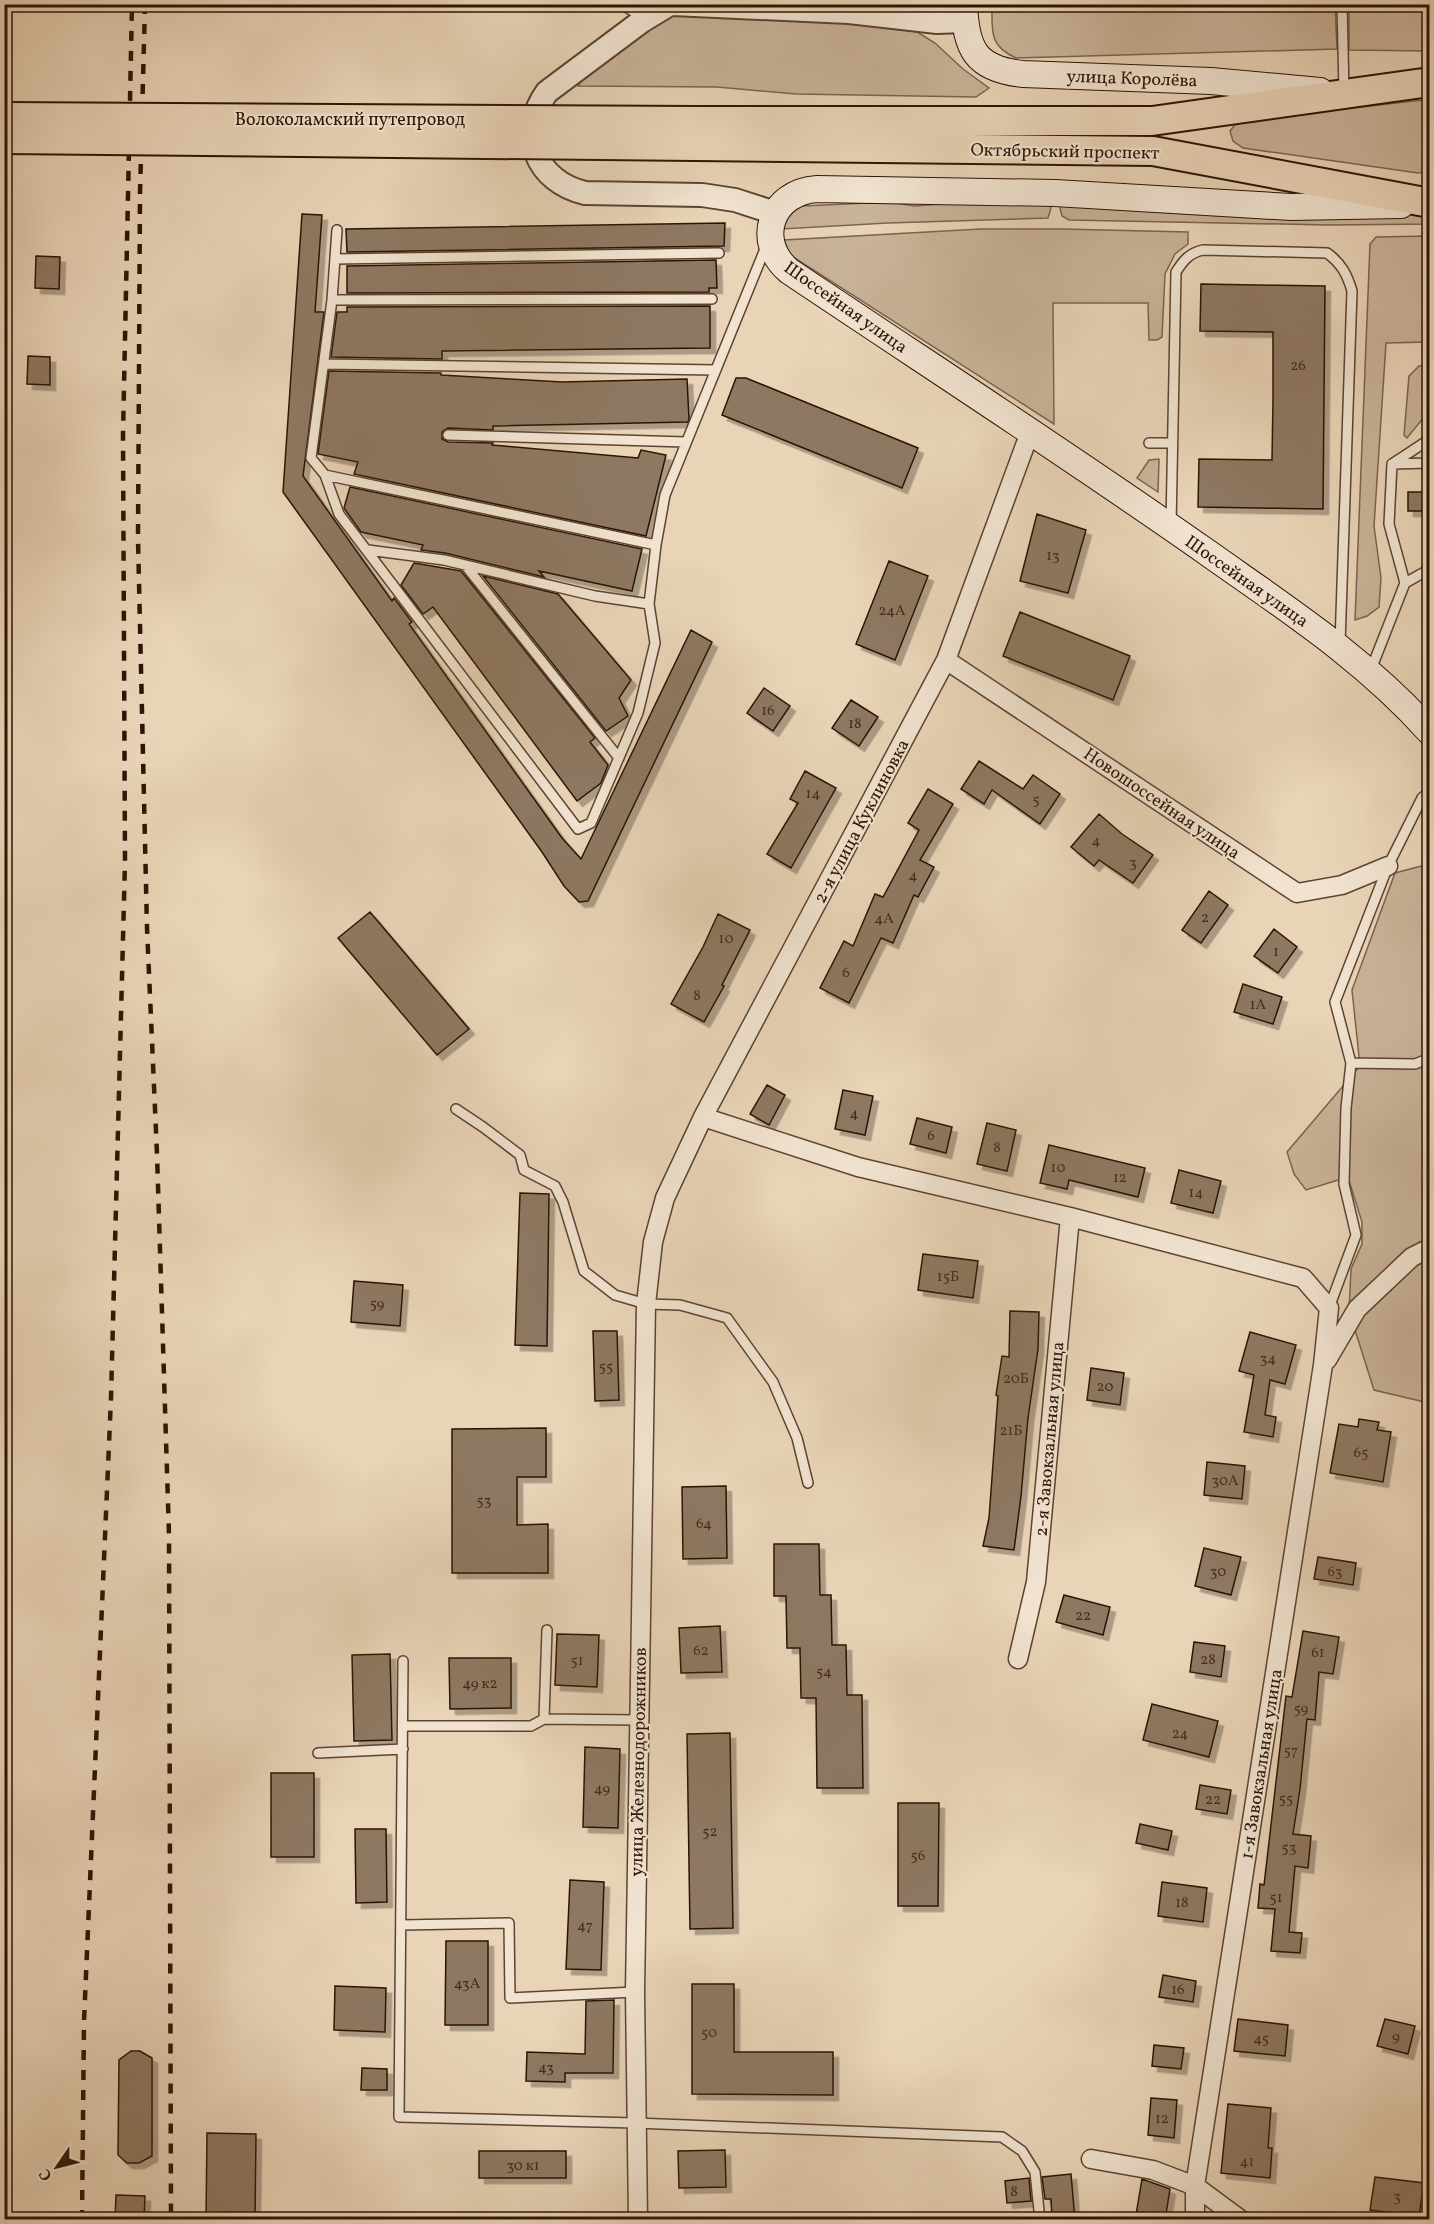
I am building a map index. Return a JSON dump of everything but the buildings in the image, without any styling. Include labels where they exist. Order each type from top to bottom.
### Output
[{"type":"main road","name":"улица Королёва","points":[[965,13],[966,35],[976,53],[1001,70],[1023,74],[1211,81],[1344,93]]},
{"type":"main road","points":[[1211,81],[1217,84],[1223,94],[1223,103],[1219,111]]},
{"type":"main road","name":"Октябрьский проспект","points":[[696,133],[1152,121],[1430,82]]},
{"type":"main road","name":"Волоколамский путепровод","points":[[4,117],[696,133]]},
{"type":"main road","name":"Октябрьский проспект","points":[[696,133],[1153,151],[1430,203]]},
{"type":"main road","name":"Волоколамский путепровод","points":[[4,139],[696,133]]},
{"type":"main road","points":[[773,224],[789,197],[807,189],[1055,193],[1291,207],[1430,203]]},
{"type":"main road","name":"Шоссейная улица","points":[[773,224],[776,255],[789,271],[1171,527],[1340,646],[1370,672],[1430,732]]},
{"type":"street","points":[[773,224],[735,200],[702,195],[585,193],[561,184],[543,165],[535,149],[532,132],[534,115],[542,99],[553,86],[642,21],[672,4],[849,8],[937,22],[965,13]]},
{"type":"street","name":"2-я улица Куклиновка","points":[[665,1198],[704,1117],[946,660],[1030,432]]},
{"type":"street","name":"Новошоссейная улица","points":[[946,660],[1297,893],[1342,885],[1388,866]]},
{"type":"street","points":[[704,1117],[858,1167],[1070,1217],[1303,1278],[1329,1308]]},
{"type":"street","name":"улица Железнодорожников","points":[[638,2220],[635,1992],[646,1304],[653,1242],[665,1198]]},
{"type":"street","name":"2-я Завокзальная улица","points":[[1018,1659],[1036,1582],[1070,1217]]},
{"type":"street","points":[[1323,1365],[1357,1310],[1412,1257],[1430,1248]]},
{"type":"street","name":"1-я Завокзальная улица","points":[[1195,2220],[1195,2186],[1323,1365],[1329,1308]]},
{"type":"street","points":[[1091,2159],[1154,2170],[1195,2186],[1241,2220]]},
{"type":"lane","points":[[621,4],[633,11],[642,21]]},
{"type":"lane","points":[[1342,4],[1344,93]]},
{"type":"lane","points":[[338,230],[332,300],[311,458],[325,475],[339,514],[578,829],[591,823],[638,713],[655,643],[649,604],[665,495],[773,224]]},
{"type":"lane","points":[[1171,527],[1176,272],[1185,259],[1203,250],[1328,253],[1338,261],[1348,276],[1352,291],[1340,646]]},
{"type":"lane","points":[[335,260],[719,253]]},
{"type":"lane","points":[[332,300],[712,299]]},
{"type":"lane","points":[[324,364],[716,370]]},
{"type":"lane","points":[[448,435],[686,442]]},
{"type":"lane","points":[[1392,464],[1430,439]]},
{"type":"lane","points":[[1149,443],[1172,443]]},
{"type":"lane","points":[[1392,464],[1430,463]]},
{"type":"lane","points":[[1392,464],[1389,524],[1406,583]]},
{"type":"lane","points":[[325,475],[656,545]]},
{"type":"lane","points":[[368,550],[444,560],[595,596],[649,604]]},
{"type":"lane","points":[[465,565],[619,758]]},
{"type":"lane","points":[[1370,672],[1406,583],[1430,569]]},
{"type":"lane","points":[[1329,1308],[1356,1235],[1344,1184],[1346,1108],[1351,1064],[1335,1002],[1388,866],[1422,798],[1430,791]]},
{"type":"lane","points":[[1351,1064],[1415,1064],[1430,1058]]},
{"type":"lane","points":[[456,1109],[483,1126],[520,1155],[524,1170],[555,1186],[563,1202],[584,1271],[615,1295],[646,1304],[680,1305],[727,1318],[773,1382],[797,1438],[808,1483]]},
{"type":"lane","points":[[544,1719],[548,1630]]},
{"type":"lane","points":[[403,1661],[399,2117],[635,2123],[1002,2137],[1022,2151],[1035,2172],[1040,2220]]},
{"type":"lane","points":[[403,1726],[531,1726],[544,1719],[638,1720]]},
{"type":"lane","points":[[318,1753],[403,1749]]},
{"type":"lane","points":[[402,1925],[509,1923],[510,1998],[635,1992]]},
{"type":"shaded area","points":[[992,5],[1335,5],[1337,49],[1016,58],[1001,48],[994,37]]},
{"type":"shaded area","points":[[1349,5],[1429,5],[1429,51],[1349,50]]},
{"type":"shaded area","points":[[671,13],[804,16],[911,28],[935,43],[963,69],[989,88],[976,97],[796,94],[717,87],[578,86],[588,70]]},
{"type":"shaded area","points":[[1423,100],[1429,103],[1429,171],[1418,173],[1243,148],[1233,141],[1230,131],[1238,121]]},
{"type":"shaded area","points":[[1062,199],[1429,204],[1430,224],[1329,225],[1069,220],[1062,216],[1060,208]]},
{"type":"shaded area","points":[[995,200],[1048,201],[1051,208],[1048,218],[781,229],[789,215],[802,206],[889,202],[915,206]]},
{"type":"shaded area","points":[[981,229],[1188,232],[1188,244],[1175,254],[1165,274],[1162,337],[1149,340],[1148,303],[1053,303],[1054,424],[790,255],[784,240]]},
{"type":"shaded area","points":[[1429,236],[1429,342],[1386,343],[1374,526],[1381,578],[1379,607],[1367,616],[1355,620],[1370,244],[1376,237]]},
{"type":"shaded area","points":[[1429,365],[1429,411],[1407,438],[1404,435],[1409,376],[1419,366]]},
{"type":"shaded area","points":[[1159,459],[1158,492],[1137,478],[1149,460]]},
{"type":"shaded area","points":[[1429,864],[1429,1403],[1374,1390],[1349,1311],[1351,1269],[1362,1244],[1362,1222],[1348,1177],[1306,1190],[1294,1174],[1287,1152],[1360,1066],[1352,990],[1395,873]]},
{"type":"railway","points":[[82,2220],[84,2021],[111,1398],[125,862],[123,435],[132,4]]},
{"type":"railway","points":[[145,4],[140,193],[138,539],[147,928],[157,1154],[169,1535],[171,2220]]}]
